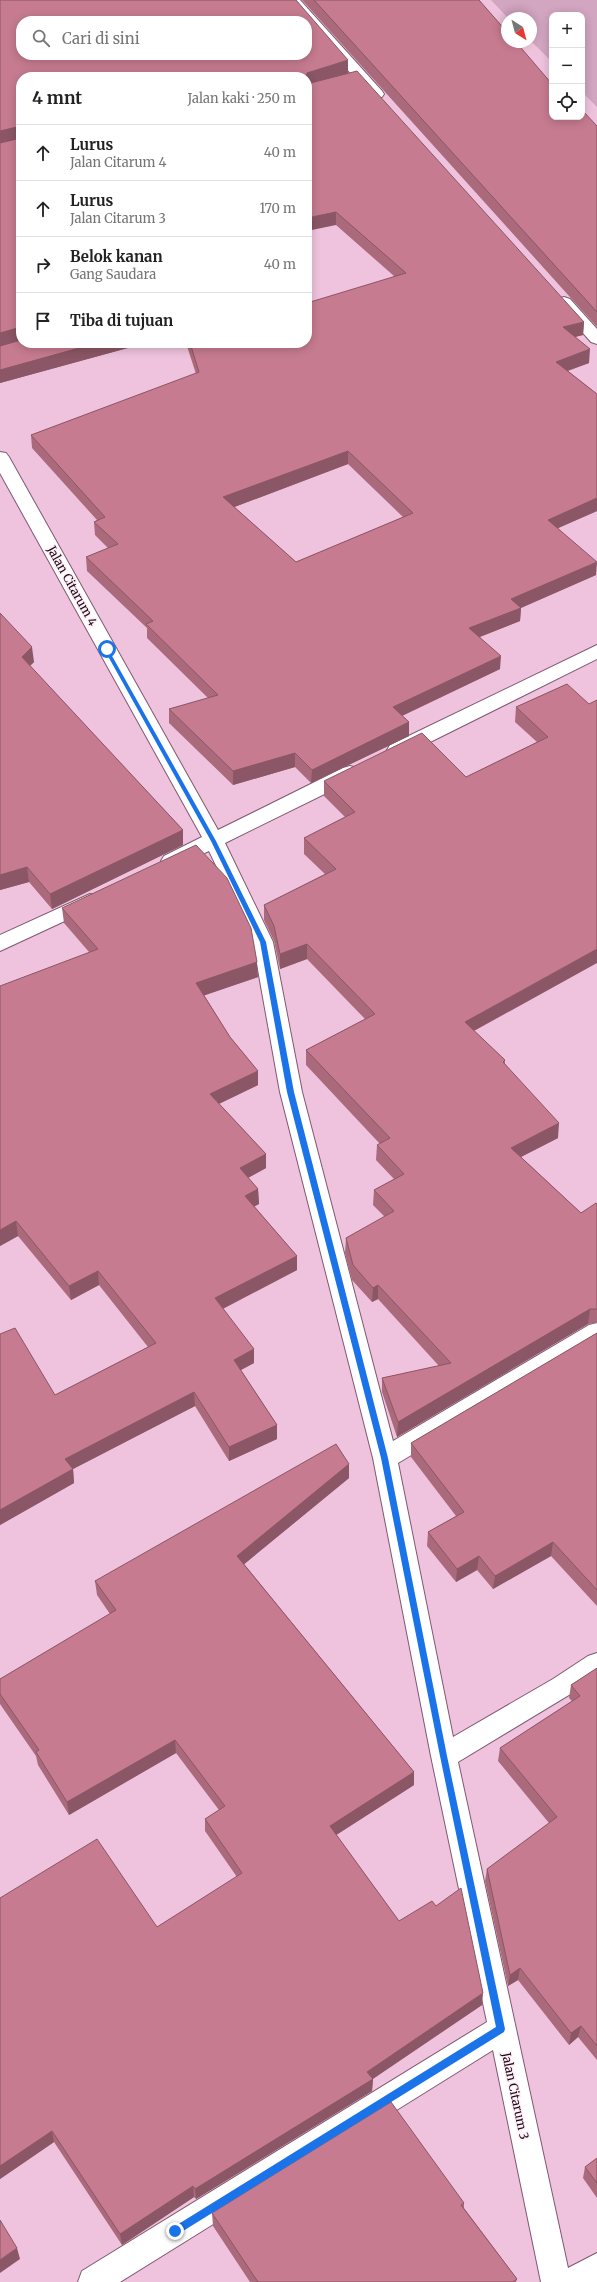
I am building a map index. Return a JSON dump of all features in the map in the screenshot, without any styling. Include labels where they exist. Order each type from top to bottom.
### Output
[{"type":"street","points":[[292,0],[305,16]]},
{"type":"street","points":[[312,25],[354,78],[387,105]]},
{"type":"street","points":[[555,292],[597,339]]},
{"type":"street","name":"Jalan Citarum 4","points":[[0,457],[214,841]]},
{"type":"street","points":[[158,868],[597,651]]},
{"type":"street","name":"Jalan Citarum 3","points":[[214,841],[263,942],[291,1092],[384,1458],[444,1756],[556,2282]]},
{"type":"street","points":[[0,944],[109,892]]},
{"type":"street","points":[[384,1458],[597,1332]]},
{"type":"street","points":[[444,1756],[562,1687],[597,1664]]},
{"type":"street","points":[[93,2282],[501,2029]]},
{"type":"street","points":[[573,2282],[597,2268]]},
{"type":"shaded area","points":[[491,0],[597,0],[597,107],[585,95],[585,12],[549,12],[549,59],[537,47],[537,12],[502,12]]},
{"type":"building","points":[[0,0],[296,0],[310,16],[16,16],[16,60],[312,60],[312,18],[348,60],[310,72],[16,72],[16,127],[0,131]]},
{"type":"building","points":[[314,0],[479,0],[501,25],[501,48],[521,48],[549,80],[549,120],[585,120],[585,113],[597,126],[597,312]]},
{"type":"building","points":[[357,71],[584,322],[563,327],[590,349],[556,362],[597,394],[597,498],[548,520],[597,562],[511,599],[521,608],[469,628],[501,656],[393,707],[409,722],[312,770],[295,753],[233,771],[169,709],[218,695],[146,624],[153,621],[86,557],[118,544],[94,522],[105,517],[31,435],[199,372],[192,348],[312,348],[312,301],[406,273],[336,212],[312,217],[312,83]],"holes":[[[348,451],[413,513],[296,562],[223,497]]]},
{"type":"building","points":[[16,139],[16,328],[0,333],[0,143]]},
{"type":"building","points":[[16,341],[16,348],[79,348],[0,370],[0,346]]},
{"type":"building","points":[[0,613],[32,647],[22,657],[183,830],[50,894],[27,867],[0,875]]},
{"type":"building","points":[[567,684],[589,704],[597,700],[597,949],[465,1022],[505,1060],[503,1062],[559,1123],[511,1148],[581,1213],[596,1203],[597,1204],[597,1309],[590,1309],[398,1422],[382,1378],[451,1363],[378,1285],[373,1288],[353,1265],[346,1238],[394,1211],[374,1190],[404,1174],[377,1145],[390,1138],[306,1050],[375,1014],[307,944],[280,954],[274,926],[264,905],[336,869],[304,838],[355,812],[324,781],[422,733],[466,777],[548,737],[516,707]]},
{"type":"building","points":[[196,845],[227,878],[251,928],[257,962],[196,983],[230,1037],[258,1071],[210,1094],[266,1154],[240,1168],[258,1189],[245,1196],[297,1256],[215,1298],[254,1349],[234,1360],[277,1425],[229,1447],[194,1392],[65,1459],[73,1469],[0,1510],[0,1334],[15,1328],[55,1395],[156,1343],[98,1271],[69,1286],[16,1221],[0,1230],[0,986],[98,949],[62,908]]},
{"type":"building","points":[[597,1333],[597,1590],[553,1542],[495,1576],[479,1556],[457,1569],[428,1532],[464,1512],[411,1443]]},
{"type":"building","points":[[336,1444],[349,1464],[237,1556],[414,1772],[330,1826],[399,1921],[432,1901],[436,1906],[461,1888],[483,1993],[367,2072],[373,2079],[195,2189],[193,2186],[120,2234],[52,2131],[0,2166],[0,1898],[97,1839],[157,1927],[242,1873],[205,1819],[225,1806],[175,1740],[67,1802],[36,1752],[39,1750],[0,1694],[0,1679],[116,1610],[95,1581]]},
{"type":"building","points":[[597,1668],[597,2046],[581,2026],[571,2033],[520,1968],[510,1975],[487,1869],[557,1817],[500,1748],[580,1696],[571,1685]]},
{"type":"building","points":[[391,2102],[464,2203],[461,2205],[517,2279],[513,2282],[258,2282],[212,2213]]},
{"type":"building","points":[[597,2158],[597,2183],[585,2167]]},
{"type":"building","points":[[0,2220],[17,2248],[0,2260]]},
{"type":"route","points":[[107,649],[214,841],[263,942],[291,1092],[384,1458],[501,2029],[175,2231]]}]
